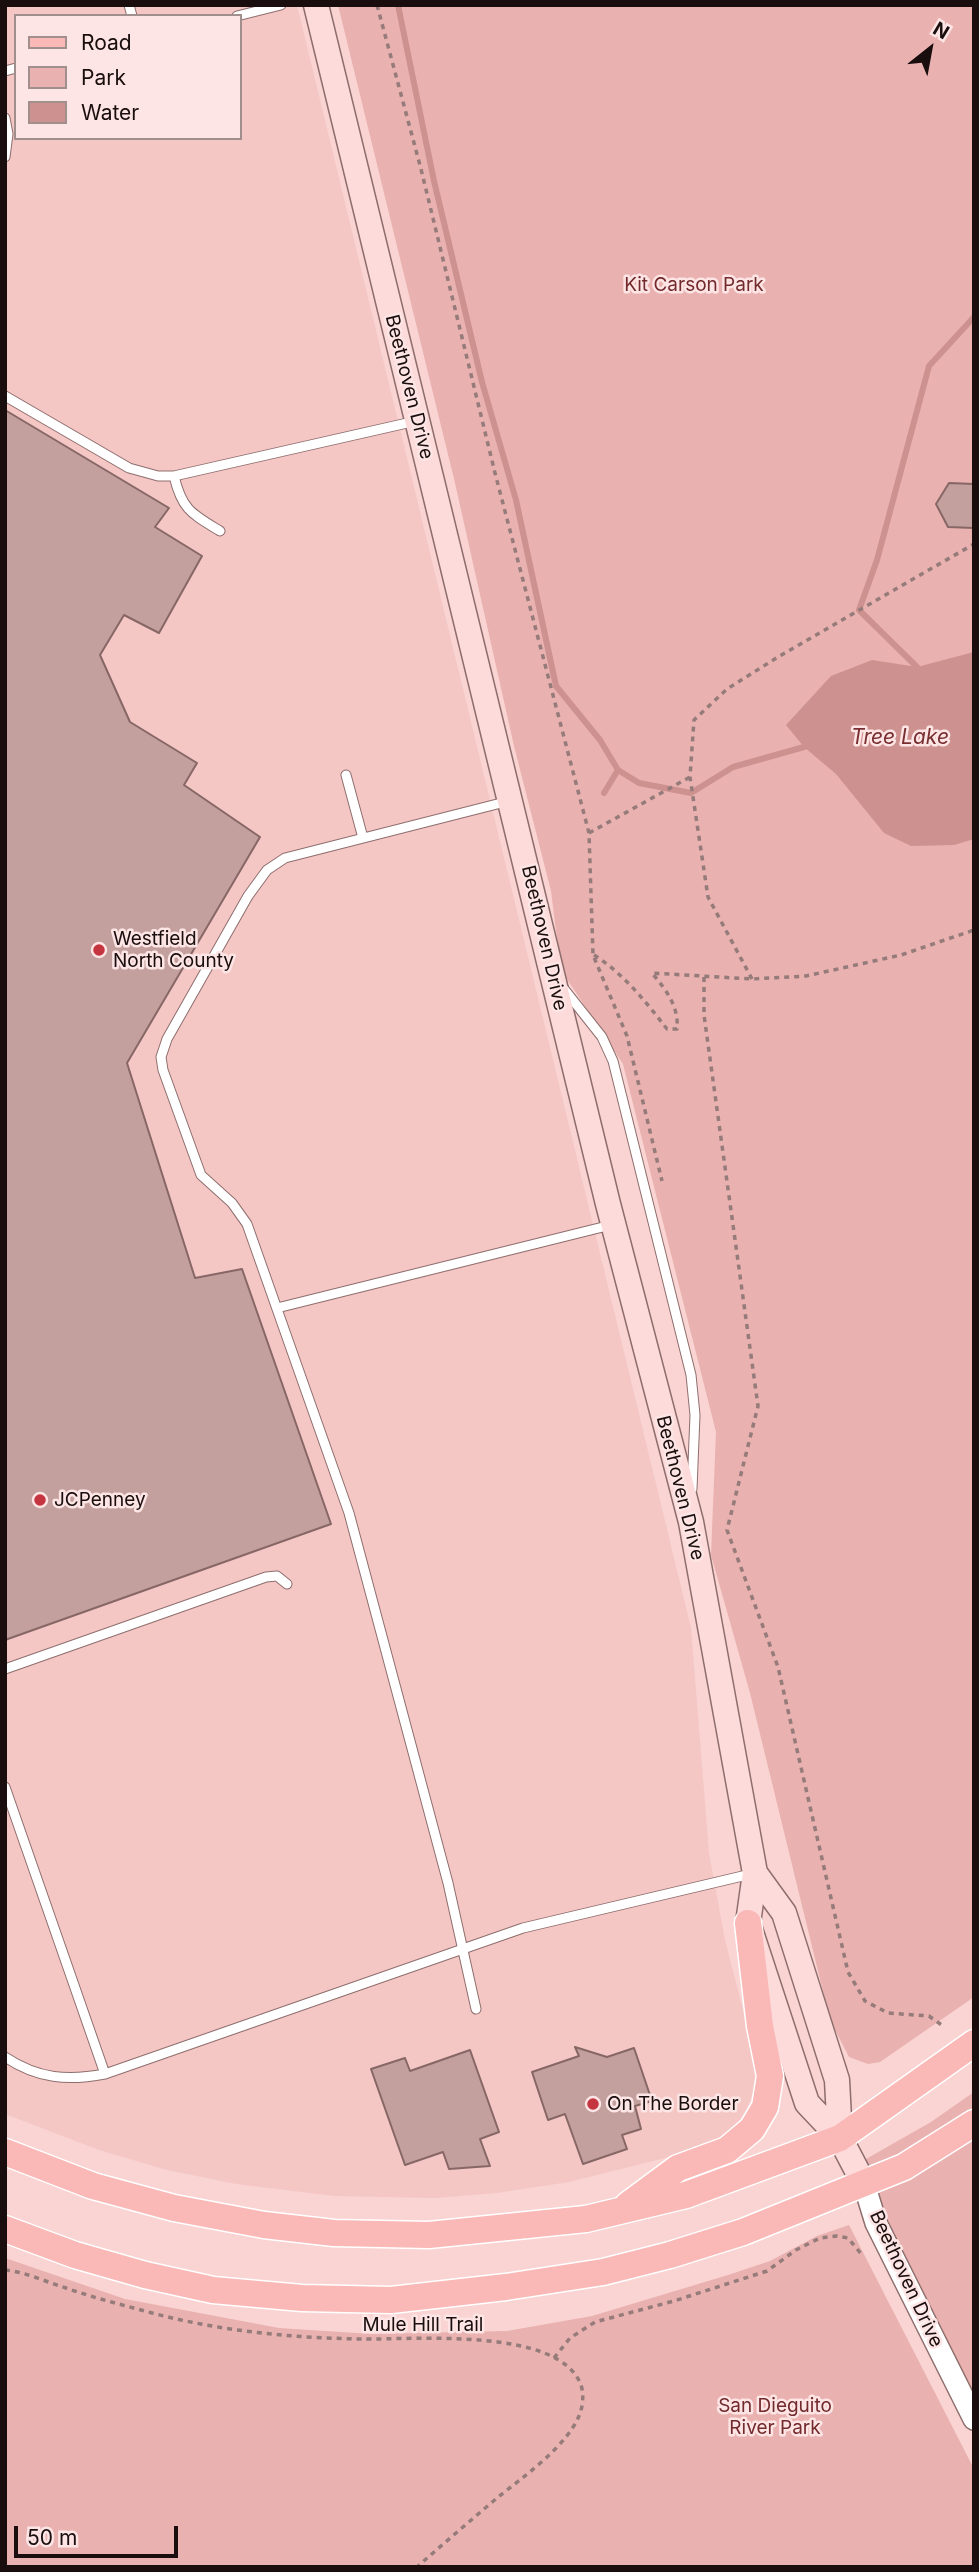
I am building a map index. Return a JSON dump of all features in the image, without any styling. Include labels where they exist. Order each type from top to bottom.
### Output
[{"type":"main road","name":"Beethoven Drive","points":[[316,5],[613,1225],[691,1522],[755,1873],[748,1923],[807,2103],[840,2138],[864,2184]]},
{"type":"main road","name":"Beethoven Drive","points":[[755,1873],[784,1913],[837,2080],[840,2138]]},
{"type":"main road","points":[[616,2214],[678,2168],[727,2150],[751,2129],[765,2106],[770,2076],[760,2026],[748,1923]]},
{"type":"main road","points":[[5,2152],[93,2186],[174,2208],[264,2225],[334,2233],[429,2235],[586,2219],[616,2214],[686,2195],[840,2138],[974,2043]]},
{"type":"main road","points":[[5,2229],[75,2255],[145,2275],[214,2290],[302,2298],[391,2300],[534,2283],[603,2272],[657,2259],[743,2232],[904,2167],[974,2123]]},
{"type":"street","name":"Beethoven Drive","points":[[864,2184],[876,2223],[974,2419]]},
{"type":"lane","points":[[242,15],[281,5]]},
{"type":"lane","points":[[5,118],[8,134],[5,157]]},
{"type":"lane","points":[[5,396],[129,468],[158,476],[174,477],[418,421]]},
{"type":"lane","points":[[174,477],[178,497],[188,510],[220,531]]},
{"type":"lane","points":[[346,775],[363,838]]},
{"type":"lane","points":[[476,2009],[449,1883],[349,1513],[247,1224],[232,1203],[201,1175],[163,1070],[161,1057],[167,1039],[248,896],[267,870],[285,858],[511,800]]},
{"type":"lane","points":[[552,974],[602,1037],[616,1074],[691,1375],[695,1415],[691,1522]]},
{"type":"lane","points":[[276,1308],[613,1225]]},
{"type":"lane","points":[[5,1669],[265,1577],[277,1576],[286,1584]]},
{"type":"lane","points":[[5,1787],[106,2074]]},
{"type":"lane","points":[[5,2057],[36,2074],[54,2078],[69,2079],[106,2074],[523,1928],[755,1873]]},
{"type":"path","points":[[377,5],[589,832],[593,955],[608,964],[646,1001],[667,1029],[677,1029],[670,995],[653,973],[752,979],[806,976],[901,955],[974,930]]},
{"type":"path","points":[[752,979],[708,897],[690,777],[694,720],[727,689],[974,544]]},
{"type":"path","points":[[589,832],[690,777]]},
{"type":"path","points":[[704,977],[704,1016],[758,1406],[727,1530],[778,1667],[848,1972],[865,2001],[888,2013],[929,2016],[943,2026]]},
{"type":"path","points":[[554,2358],[569,2338],[595,2322],[698,2294],[767,2271],[796,2250],[820,2238],[848,2238],[863,2256]]},
{"type":"path","name":"Mule Hill Trail","points":[[5,2270],[156,2314],[220,2327],[334,2338],[494,2340],[524,2346],[554,2358],[571,2370],[581,2385],[583,2401],[579,2417],[561,2442],[417,2567]]},
{"type":"shaded area","name":"Westfield North County","points":[[5,5],[297,5],[691,1628],[709,1853],[725,1940],[751,2041],[755,2087],[745,2114],[726,2135],[712,2143],[673,2156],[569,2182],[497,2193],[435,2198],[334,2196],[236,2184],[167,2170],[99,2150],[5,2114]]},
{"type":"green space","name":"Kit Carson Park","points":[[338,5],[974,5],[974,1997],[880,2062],[868,2064],[849,2057],[830,2020],[750,1693],[711,1555],[716,1432],[623,1064],[561,970],[551,891]]},
{"type":"green space","points":[[974,2092],[974,2419],[845,2171],[931,2122]]},
{"type":"green space","name":"San Dieguito River Park","points":[[849,2225],[974,2469],[974,2567],[5,2567],[5,2258],[125,2299],[279,2328],[372,2334],[507,2331],[592,2316],[728,2275],[770,2261],[817,2236]]},
{"type":"water","name":"Tree Lake","points":[[974,652],[974,839],[954,845],[911,846],[884,833],[836,774],[804,747],[786,725],[831,676],[872,660],[917,667]]},
{"type":"building","name":"Westfield North County","points":[[5,410],[169,508],[155,527],[202,556],[159,633],[124,615],[100,655],[130,722],[197,763],[184,785],[260,837],[127,1063],[195,1278],[242,1269],[331,1524],[5,1640]]},
{"type":"building","points":[[949,483],[974,484],[974,528],[948,527],[936,504]]},
{"type":"building","name":"On The Border","points":[[575,2047],[607,2057],[634,2048],[652,2101],[635,2106],[641,2129],[622,2135],[627,2149],[583,2164],[565,2114],[548,2120],[532,2072],[579,2056]]},
{"type":"building","points":[[470,2050],[499,2132],[480,2139],[490,2166],[449,2169],[443,2152],[405,2165],[371,2069],[405,2058],[410,2071]]},
{"type":"waterway","points":[[398,5],[434,181],[482,382],[516,500],[556,686],[600,740],[618,770],[639,783],[691,793],[733,767],[804,747]]},
{"type":"waterway","points":[[917,667],[859,610],[877,560],[929,366],[974,317]]},
{"type":"waterway","points":[[604,793],[618,770]]},
{"type":"place","name":"Westfield North County","points":[[99,950]]},
{"type":"place","name":"JCPenney","points":[[40,1500]]},
{"type":"place","name":"On The Border","points":[[593,2104]]}]
